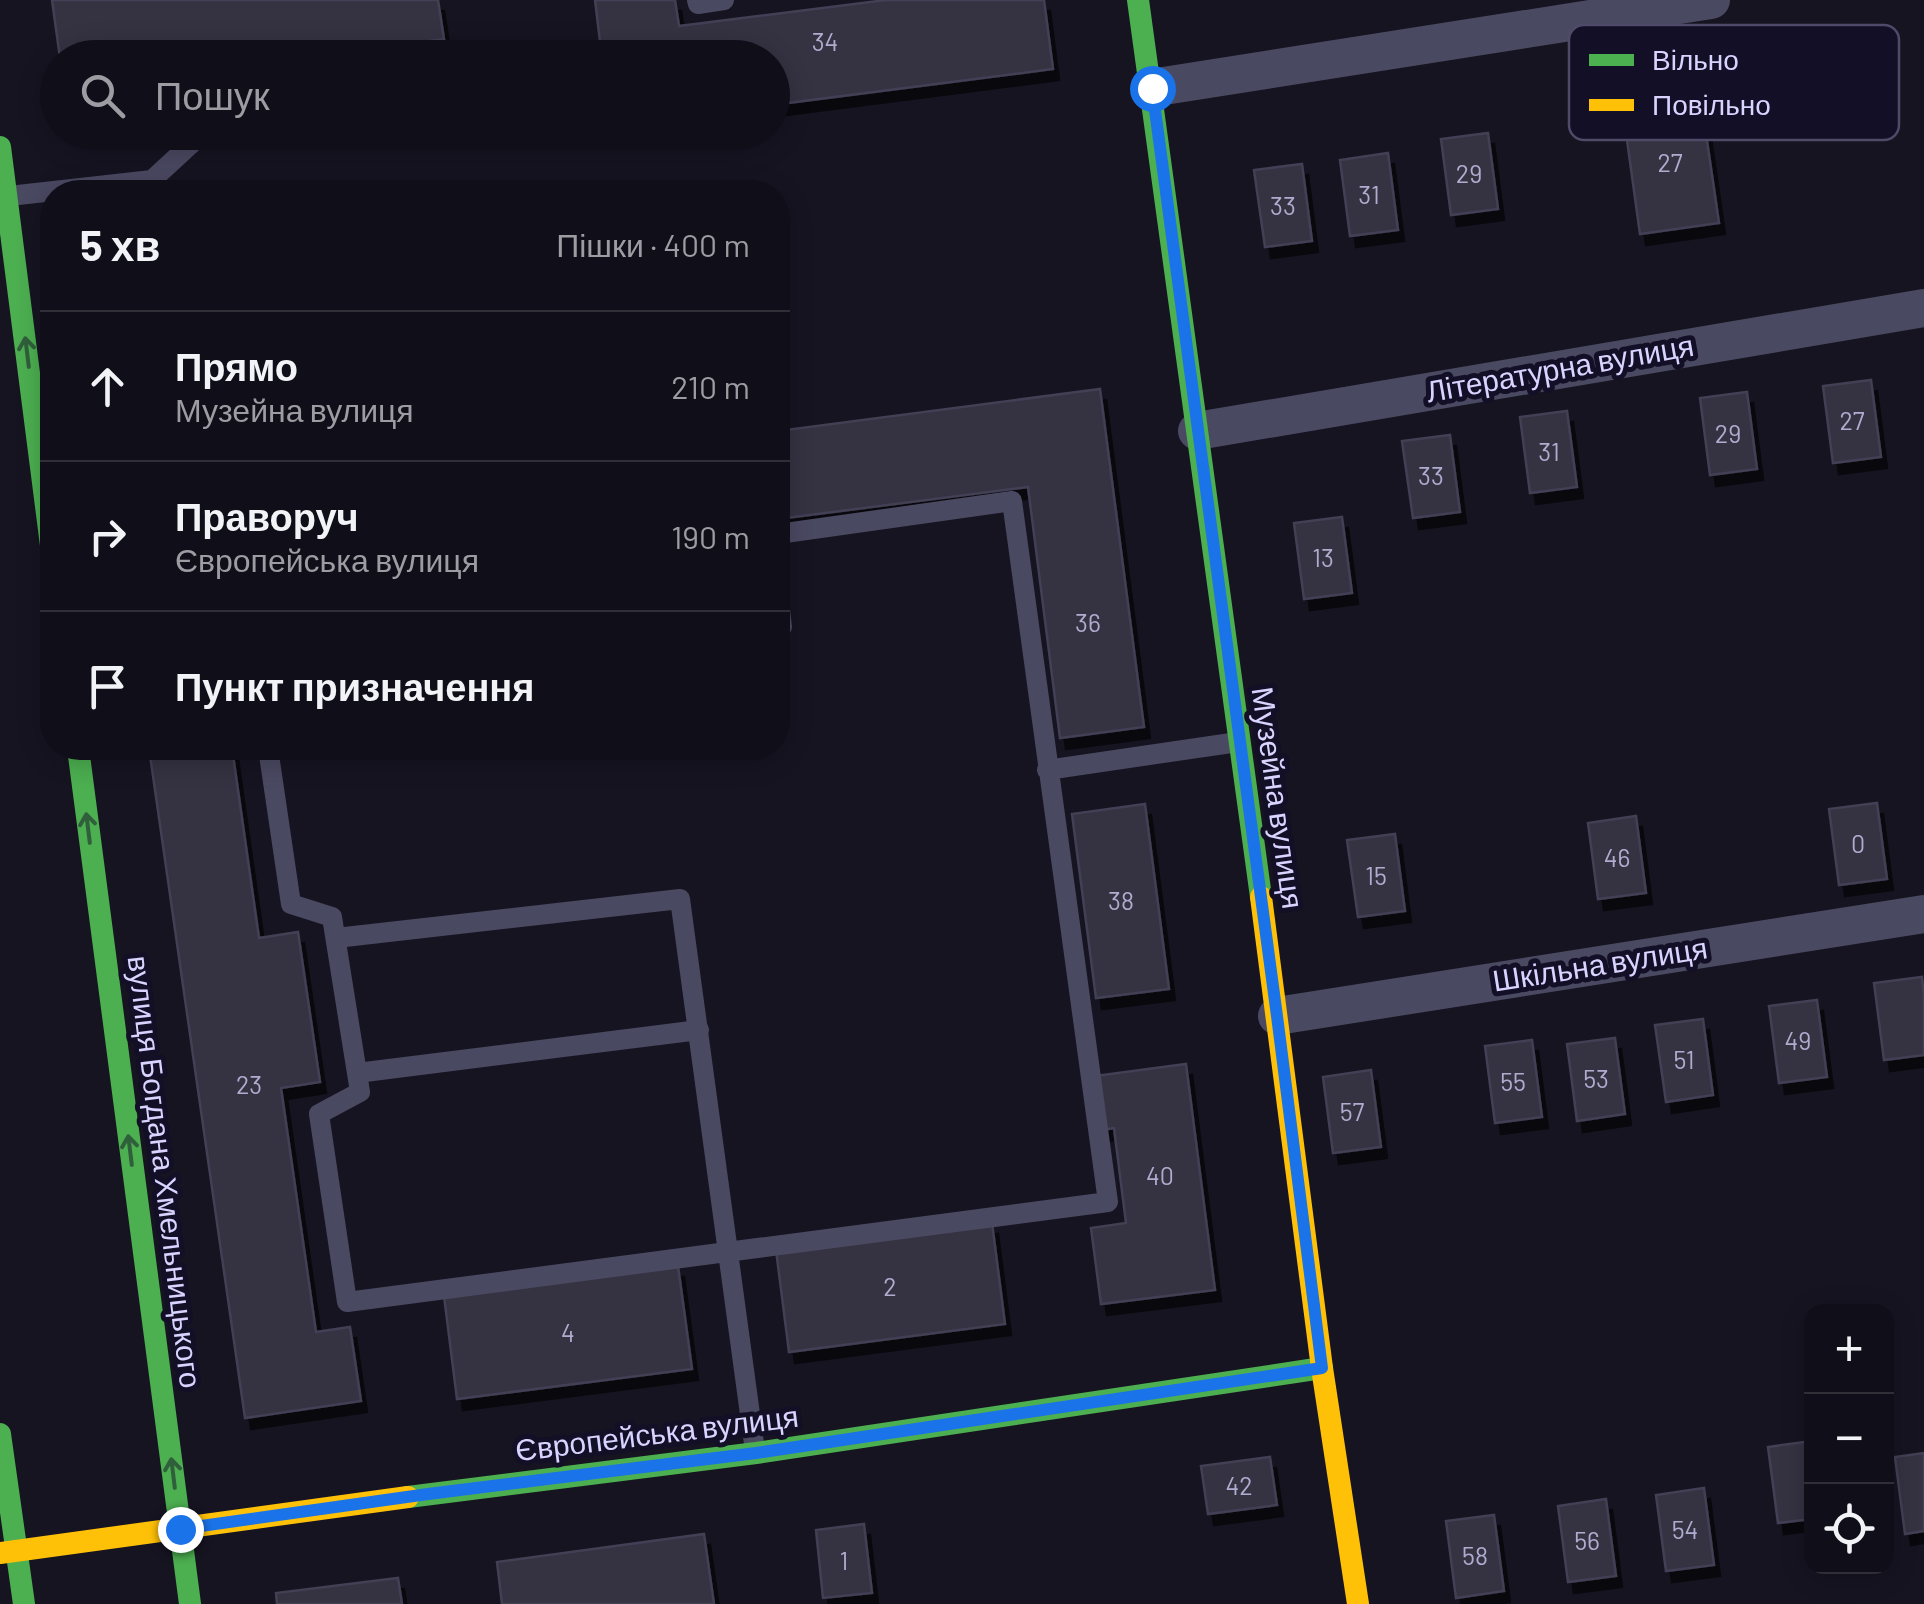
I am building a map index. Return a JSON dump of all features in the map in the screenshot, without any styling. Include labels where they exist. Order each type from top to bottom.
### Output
[{"type":"street","name":"Музейна вулиця","points":[[1138,0],[1322,1368],[1358,1604]]},
{"type":"street","points":[[1152,88],[1710,0]]},
{"type":"street","points":[[0,146],[40,458]]},
{"type":"street","name":"Літературна вулиця","points":[[1197,430],[1924,308]]},
{"type":"street","name":"вулиця Богдана Хмельницького","points":[[80,760],[190,1604]]},
{"type":"street","name":"Шкільна вулиця","points":[[1277,1016],[1924,914]]},
{"type":"street","name":"Європейська вулиця","points":[[8,1552],[756,1453],[1322,1368]]},
{"type":"street","points":[[0,1434],[8,1552],[24,1604]]},
{"type":"lane","points":[[698,0],[698,4],[724,0]]},
{"type":"lane","points":[[159,180],[187,150]]},
{"type":"lane","points":[[7,196],[40,194]]},
{"type":"lane","points":[[270,760],[291,904],[332,917],[360,1092],[318,1114],[347,1302],[1108,1202],[1012,501],[790,532]]},
{"type":"lane","points":[[1047,770],[1239,742]]},
{"type":"lane","points":[[336,938],[680,899],[756,1453]]},
{"type":"lane","points":[[356,1073],[699,1030]]},
{"type":"building","points":[[52,0],[438,0],[444,39],[437,40],[58,40]]},
{"type":"building","points":[[595,0],[675,0],[679,26],[886,0],[1044,0],[1053,69],[790,103],[790,40],[600,40]]},
{"type":"building","points":[[1488,133],[1498,209],[1451,215],[1441,139]]},
{"type":"building","points":[[1627,140],[1707,140],[1719,223],[1640,234]]},
{"type":"building","points":[[1388,153],[1398,230],[1350,236],[1340,160]]},
{"type":"building","points":[[1302,164],[1312,241],[1265,247],[1254,170]]},
{"type":"building","points":[[1871,380],[1881,457],[1833,463],[1823,386]]},
{"type":"building","points":[[1100,389],[1144,727],[1060,738],[1028,487],[790,517],[790,429]]},
{"type":"building","points":[[1747,392],[1757,469],[1710,475],[1700,398]]},
{"type":"building","points":[[1567,411],[1577,487],[1530,493],[1520,417]]},
{"type":"building","points":[[1450,435],[1460,512],[1413,518],[1402,441]]},
{"type":"building","points":[[1342,517],[1352,593],[1304,599],[1294,523]]},
{"type":"building","points":[[151,760],[234,760],[259,938],[298,932],[320,1082],[281,1088],[316,1332],[350,1327],[361,1401],[245,1418]]},
{"type":"building","points":[[1877,803],[1887,879],[1839,885],[1829,809]]},
{"type":"building","points":[[1145,804],[1169,989],[1096,998],[1072,814]]},
{"type":"building","points":[[1636,816],[1646,893],[1598,899],[1588,823]]},
{"type":"building","points":[[1395,834],[1405,911],[1358,917],[1347,840]]},
{"type":"building","points":[[1922,977],[1924,1055],[1884,1060],[1874,983]]},
{"type":"building","points":[[1817,1000],[1827,1077],[1779,1083],[1769,1006]]},
{"type":"building","points":[[1703,1019],[1713,1095],[1666,1102],[1655,1025]]},
{"type":"building","points":[[1615,1038],[1625,1114],[1577,1121],[1567,1044]]},
{"type":"building","points":[[1532,1040],[1542,1117],[1495,1123],[1485,1046]]},
{"type":"building","points":[[1186,1064],[1215,1290],[1101,1304],[1091,1228],[1126,1223],[1114,1128],[1102,1130],[1095,1076]]},
{"type":"building","points":[[1371,1070],[1381,1147],[1333,1153],[1323,1077]]},
{"type":"building","points":[[992,1223],[1005,1324],[789,1352],[776,1250]]},
{"type":"building","points":[[678,1266],[692,1369],[457,1399],[444,1296]]},
{"type":"building","points":[[1804,1442],[1804,1520],[1778,1523],[1768,1447]]},
{"type":"building","points":[[1924,1453],[1924,1531],[1905,1534],[1895,1457]]},
{"type":"building","points":[[1270,1457],[1277,1505],[1208,1514],[1201,1466]]},
{"type":"building","points":[[1704,1488],[1714,1565],[1666,1571],[1656,1495]]},
{"type":"building","points":[[1606,1499],[1616,1576],[1568,1582],[1558,1506]]},
{"type":"building","points":[[1494,1515],[1504,1591],[1456,1598],[1446,1521]]},
{"type":"building","points":[[864,1524],[872,1593],[823,1598],[816,1530]]},
{"type":"building","points":[[704,1534],[714,1604],[502,1604],[497,1562]]},
{"type":"building","points":[[398,1578],[402,1604],[277,1604],[276,1593]]},
{"type":"traffic: fast","points":[[1138,0],[1261,897]]},
{"type":"traffic: fast","points":[[0,147],[40,459]]},
{"type":"traffic: fast","points":[[80,760],[190,1604]]},
{"type":"traffic: fast","points":[[408,1497],[756,1453],[1322,1368]]},
{"type":"traffic: fast","points":[[0,1434],[24,1604]]},
{"type":"traffic: slow","points":[[1261,897],[1322,1368],[1358,1604]]},
{"type":"traffic: slow","points":[[0,1553],[408,1497]]},
{"type":"route","points":[[180,1529],[756,1453],[1322,1368],[1152,88]]}]
